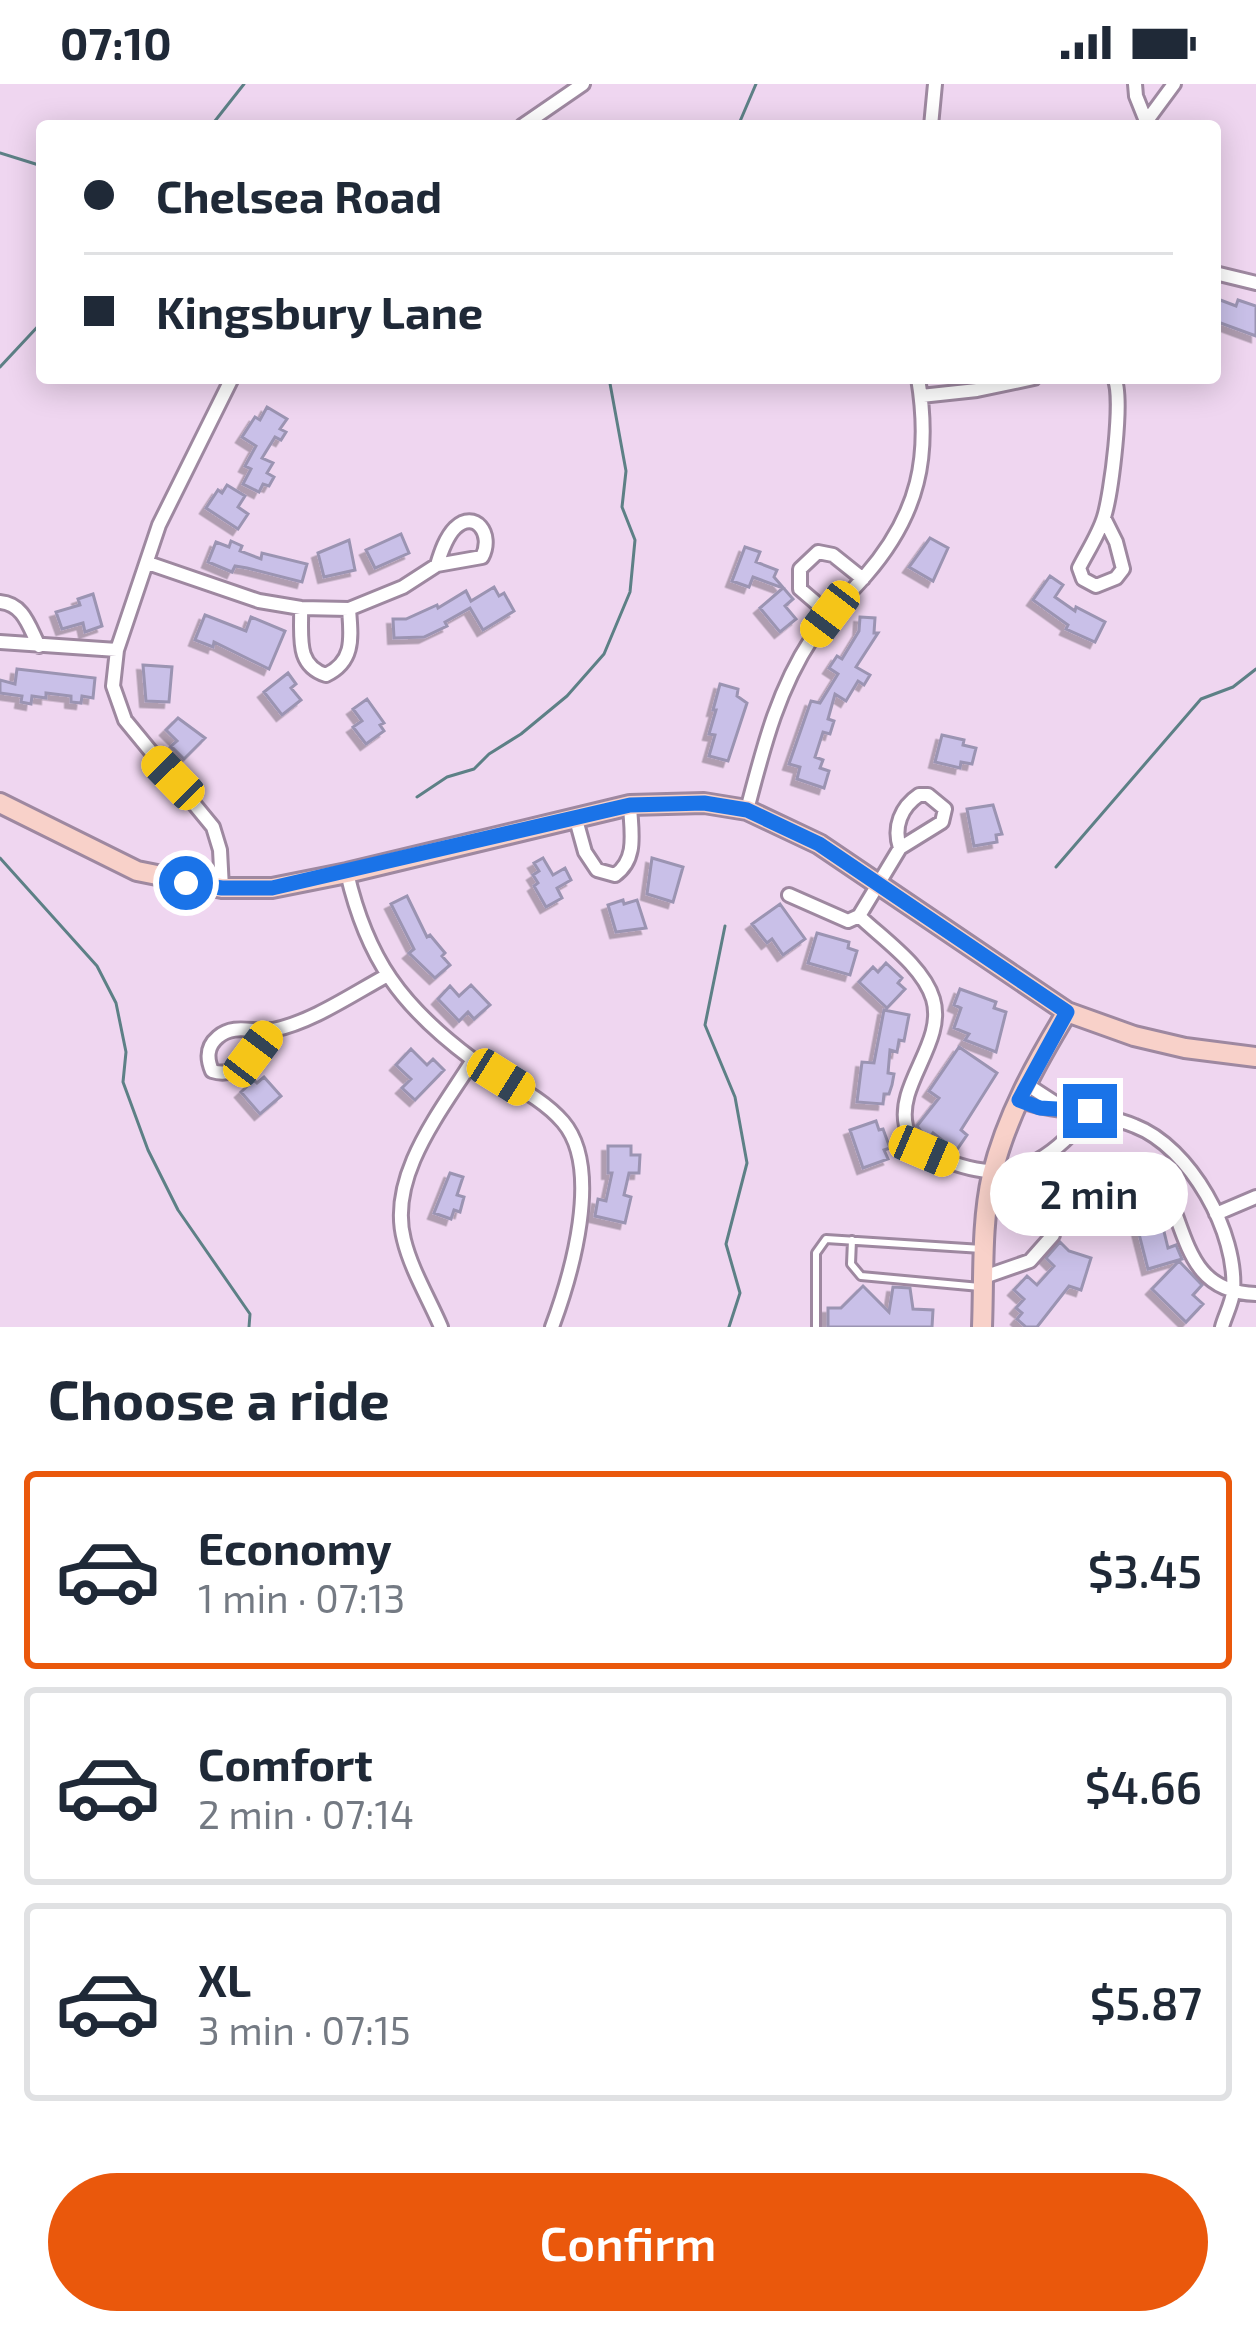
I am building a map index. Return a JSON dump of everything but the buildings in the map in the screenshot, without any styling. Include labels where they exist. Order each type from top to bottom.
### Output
[{"type":"street","points":[[531,120],[583,84]]},
{"type":"street","points":[[932,120],[935,84]]},
{"type":"street","points":[[1135,84],[1144,120]]},
{"type":"street","points":[[1148,120],[1174,84]]},
{"type":"street","points":[[1221,274],[1256,283]]},
{"type":"street","points":[[222,888],[213,827],[125,720],[112,686],[117,650],[178,479],[229,384]]},
{"type":"street","points":[[747,810],[770,722],[787,680],[830,614],[903,524],[920,480],[924,442],[919,384]]},
{"type":"street","points":[[921,396],[996,384]]},
{"type":"street","points":[[1104,518],[1123,569],[1116,578],[1096,586],[1083,579],[1079,568],[1104,518],[1119,410],[1117,384]]},
{"type":"street","points":[[148,563],[259,601],[349,609],[403,587],[436,565],[482,556],[489,541],[486,532],[462,522],[452,530],[436,565]]},
{"type":"street","points":[[830,614],[800,589],[800,569],[818,552],[826,552],[863,579]]},
{"type":"street","points":[[0,602],[14,604],[22,612],[39,646]]},
{"type":"street","points":[[301,608],[302,656],[311,669],[326,675],[342,664],[352,646],[349,609]]},
{"type":"street","points":[[0,642],[117,650]]},
{"type":"street","points":[[789,895],[848,922],[859,916],[900,848],[942,822],[945,809],[938,802],[919,795],[909,801],[898,827],[900,848]]},
{"type":"street","points":[[0,803],[137,871],[222,888],[272,888],[347,873],[630,805],[704,803],[747,810],[819,844],[1067,1012],[1151,1040],[1256,1057]]},
{"type":"street","points":[[575,816],[585,852],[597,870],[615,875],[630,857],[630,805]]},
{"type":"street","points":[[347,873],[357,918],[386,976],[425,1019],[473,1060],[529,1094],[563,1122],[574,1140],[583,1181],[582,1206],[569,1275],[552,1327]]},
{"type":"street","points":[[859,916],[916,971],[933,999],[932,1030],[904,1116],[912,1141],[965,1169],[992,1174],[1017,1169],[1055,1151],[1072,1133]]},
{"type":"street","points":[[271,1030],[242,1067],[223,1074],[212,1071],[207,1060],[210,1046],[220,1034],[271,1030],[310,1016],[386,976]]},
{"type":"street","points":[[982,1327],[992,1174],[1023,1092],[1067,1012]]},
{"type":"street","points":[[441,1327],[404,1240],[402,1196],[412,1165],[473,1060]]},
{"type":"street","points":[[1023,1092],[1040,1108],[1090,1111],[1136,1126],[1165,1141],[1192,1170],[1216,1214],[1227,1248],[1233,1292],[1222,1327]]},
{"type":"street","points":[[1216,1214],[1256,1197]]},
{"type":"street","points":[[1171,1202],[1204,1276],[1233,1292],[1256,1294]]},
{"type":"street","points":[[984,1282],[1030,1261],[1053,1235]]},
{"type":"lane","points":[[816,1327],[816,1253],[826,1239],[985,1249]]},
{"type":"lane","points":[[852,1240],[851,1264],[861,1276],[984,1282]]},
{"type":"waterway","points":[[216,120],[244,84]]},
{"type":"waterway","points":[[741,120],[756,84]]},
{"type":"waterway","points":[[0,153],[36,164]]},
{"type":"waterway","points":[[0,367],[36,328]]},
{"type":"waterway","points":[[417,797],[447,777],[474,769],[521,734],[567,696],[604,654],[630,592],[635,540],[622,507],[626,471],[610,384]]},
{"type":"waterway","points":[[1056,867],[1201,699],[1233,687],[1256,669]]},
{"type":"waterway","points":[[0,858],[97,966],[116,1003],[126,1052],[123,1082],[148,1150],[178,1210],[250,1314],[249,1327]]},
{"type":"waterway","points":[[725,926],[705,1025],[735,1097],[747,1163],[726,1244],[740,1293],[729,1327]]},
{"type":"route","points":[[186,883],[272,888],[630,805],[704,803],[747,810],[819,844],[1067,1012],[1019,1100],[1040,1108],[1090,1111]]}]
